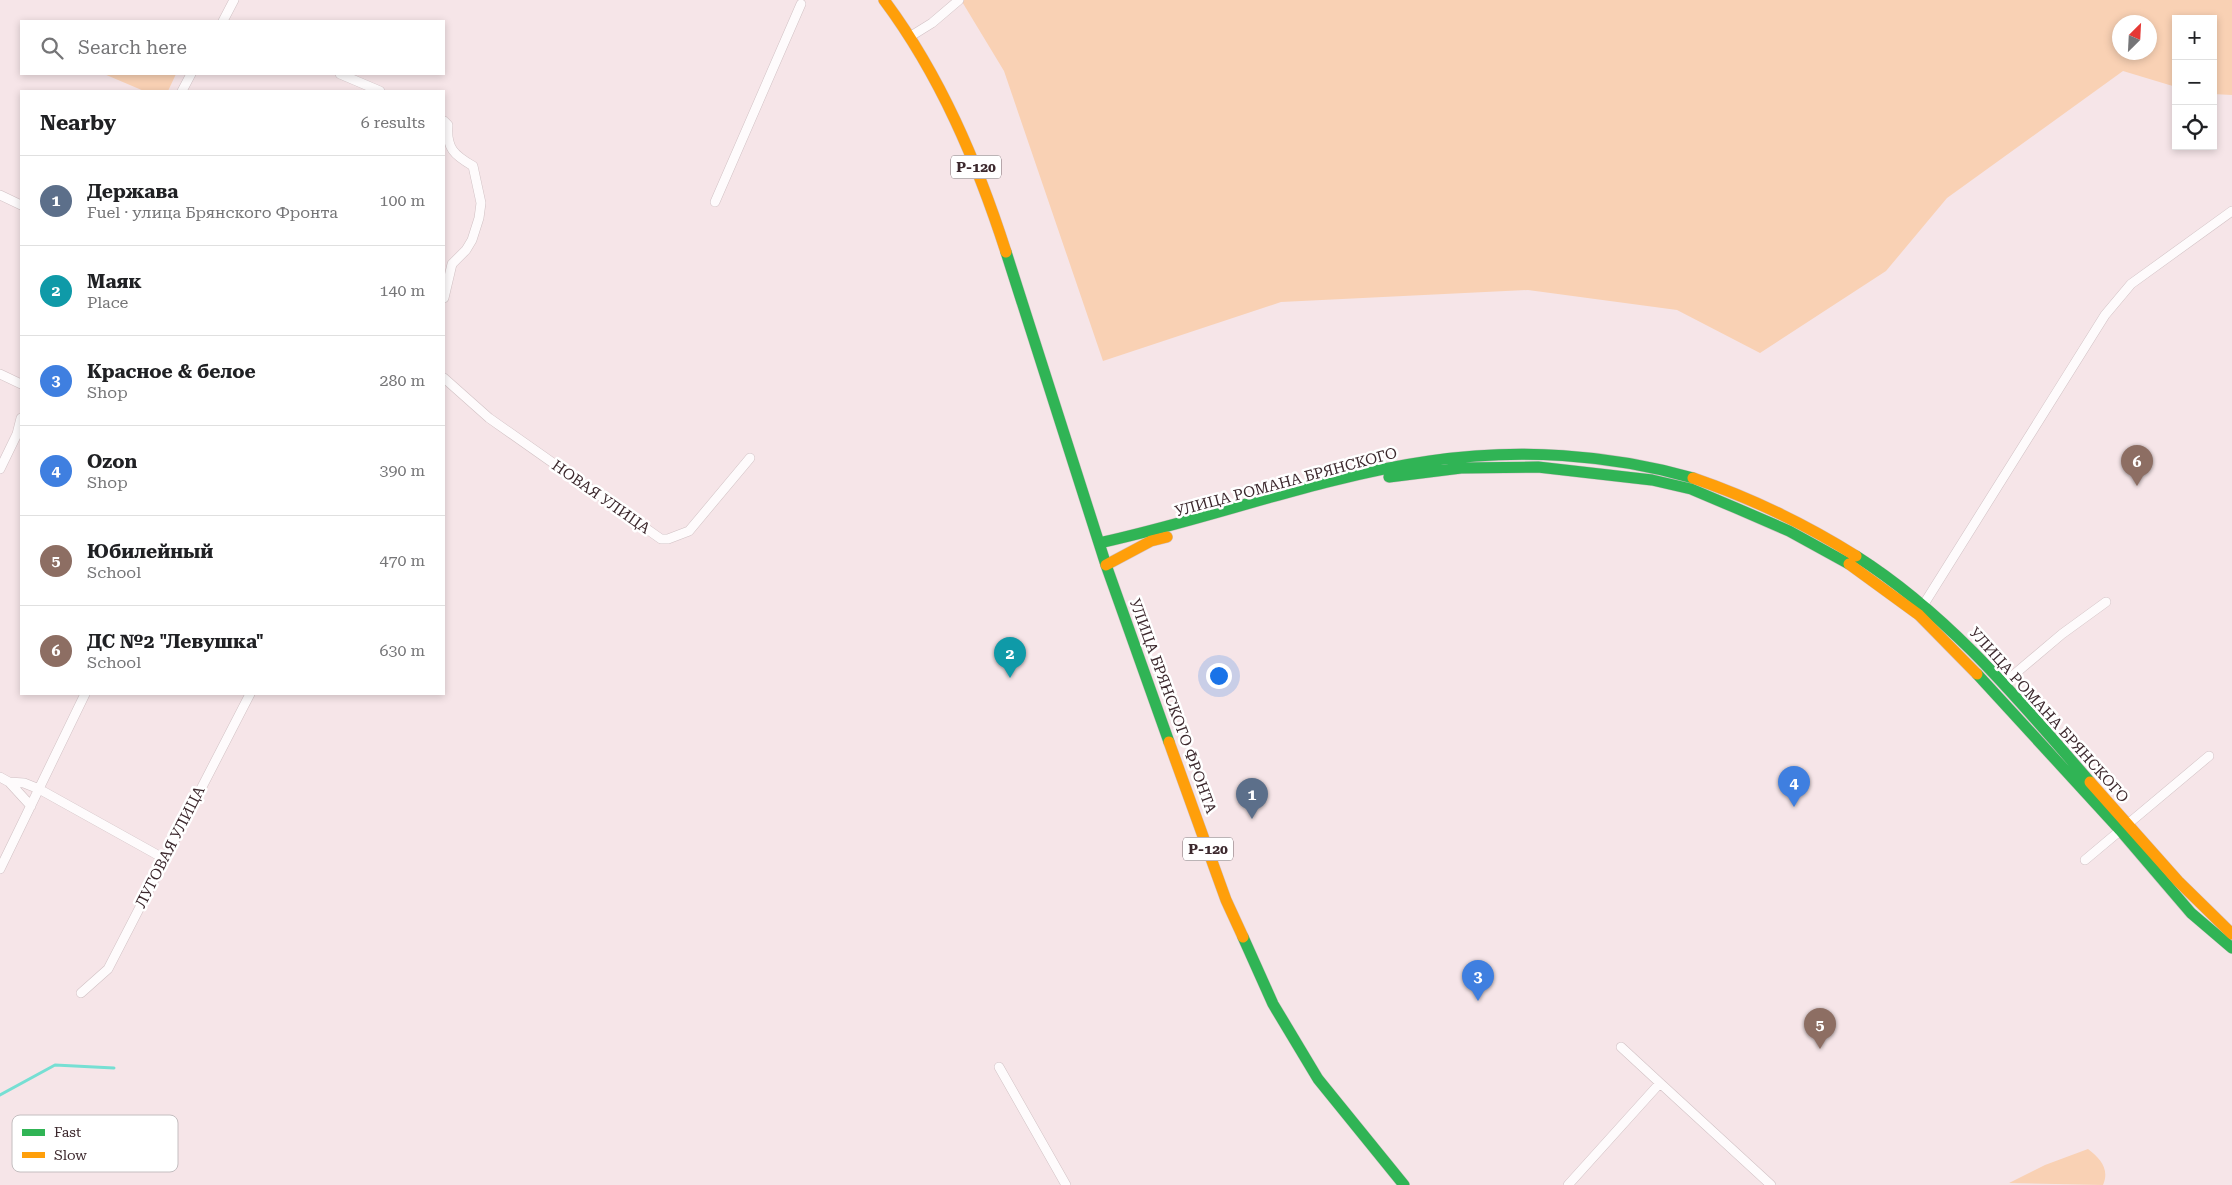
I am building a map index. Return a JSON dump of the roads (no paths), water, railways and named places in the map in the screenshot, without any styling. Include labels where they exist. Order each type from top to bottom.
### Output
[{"type":"main road","name":"Р-120","points":[[884,0],[911,36],[932,71],[955,117],[996,222],[1100,543]]},
{"type":"main road","name":"УЛИЦА РОМАНА БРЯНСКОГО","points":[[1100,543],[1156,532],[1346,478],[1434,460],[1499,456],[1572,457],[1657,469],[1694,478],[1790,519],[1849,551],[1924,604],[2004,683],[2191,913],[2232,948]]},
{"type":"main road","name":"УЛИЦА РОМАНА БРЯНСКОГО","points":[[1106,565],[1151,541],[1349,486],[1399,475],[1461,468],[1538,468],[1636,477],[1691,489],[1789,531],[1836,557],[1919,615],[1957,652],[2192,898],[2232,934]]},
{"type":"main road","name":"УЛИЦА БРЯНСКОГО ФРОНТА","points":[[1100,543],[1106,565],[1226,900],[1266,988],[1318,1079],[1404,1185]]},
{"type":"street","points":[[224,20],[234,0]]},
{"type":"street","points":[[911,36],[932,23],[959,0]]},
{"type":"street","points":[[714,202],[801,4]]},
{"type":"street","points":[[183,90],[190,75]]},
{"type":"street","points":[[342,75],[378,90]]},
{"type":"street","points":[[445,122],[448,125],[449,148],[456,156],[473,166],[481,203],[479,218],[472,240],[466,250],[452,264],[445,294]]},
{"type":"street","points":[[0,194],[20,204]]},
{"type":"street","points":[[1924,604],[2105,315],[2131,284],[2232,211]]},
{"type":"street","points":[[445,259],[452,264]]},
{"type":"street","points":[[0,374],[20,384]]},
{"type":"street","name":"НОВАЯ УЛИЦА","points":[[447,385],[488,418],[661,539],[668,539],[689,531],[750,458]]},
{"type":"street","points":[[0,469],[17,434],[20,422]]},
{"type":"street","points":[[2004,683],[2062,634],[2106,602]]},
{"type":"street","points":[[0,869],[86,695]]},
{"type":"street","name":"ЛУГОВАЯ УЛИЦА","points":[[81,993],[108,969],[163,858],[249,695]]},
{"type":"street","points":[[2085,860],[2209,756]]},
{"type":"street","points":[[0,777],[9,782],[31,806]]},
{"type":"street","points":[[9,782],[24,782],[39,789],[163,858]]},
{"type":"street","points":[[1621,1047],[1771,1185]]},
{"type":"street","points":[[999,1067],[1066,1185]]},
{"type":"street","points":[[1568,1185],[1660,1083]]},
{"type":"waterway","points":[[0,1095],[55,1065],[114,1068]]},
{"type":"place","name":"ДС №2 \"Левушка\"","points":[[2137,486]]},
{"type":"place","name":"Маяк","points":[[1010,678]]},
{"type":"place","name":"Ozon","points":[[1794,807]]},
{"type":"place","name":"Держава","points":[[1252,819]]},
{"type":"place","name":"Красное & белое","points":[[1478,1001]]},
{"type":"place","name":"Юбилейный","points":[[1820,1049]]}]
